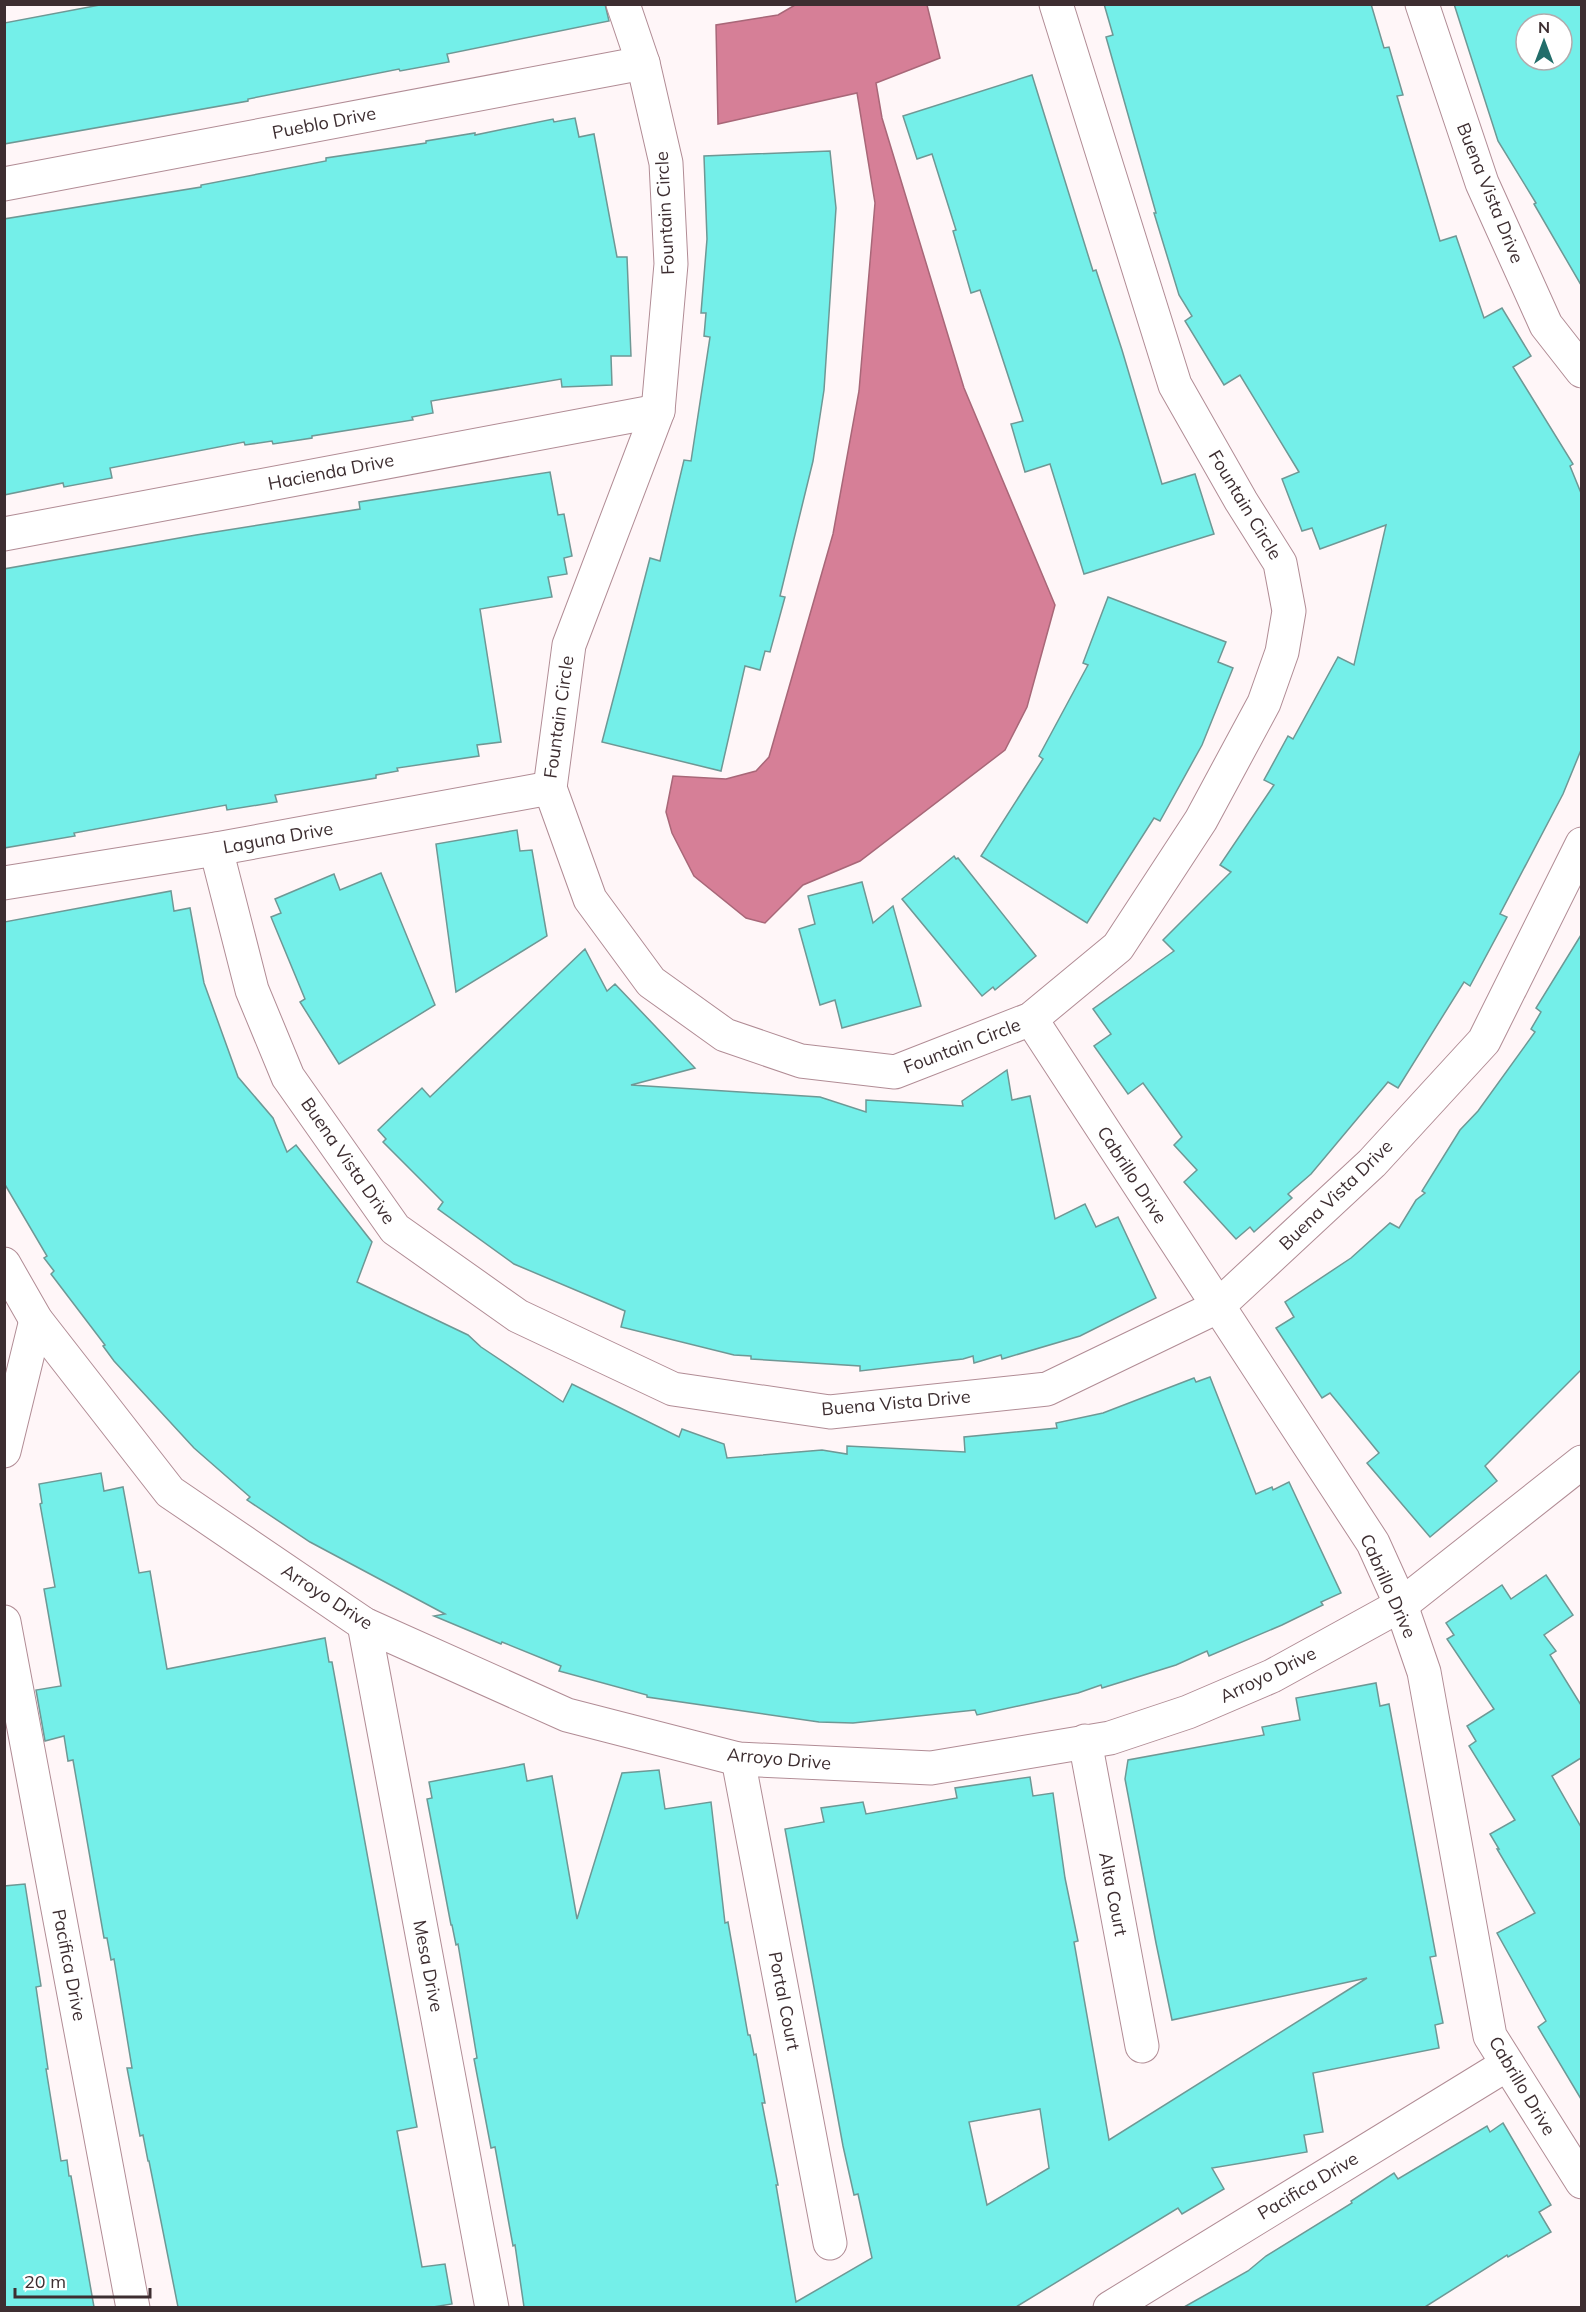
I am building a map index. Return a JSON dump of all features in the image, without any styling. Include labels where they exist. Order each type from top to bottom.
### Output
[{"type":"lane","name":"Fountain Circle","points":[[623,4],[643,63],[666,163],[671,264],[658,411],[569,645],[550,788],[590,899],[651,982],[725,1035],[801,1061],[895,1072],[1031,1019],[1118,947],[1201,820],[1264,703],[1282,652],[1289,611],[1280,563],[1241,501],[1175,385],[1056,4]]},
{"type":"lane","name":"Buena Vista Drive","points":[[1422,4],[1482,183],[1546,325],[1581,370]]},
{"type":"lane","name":"Pueblo Drive","points":[[4,184],[643,63]]},
{"type":"lane","name":"Hacienda Drive","points":[[4,534],[658,411]]},
{"type":"lane","name":"Laguna Drive","points":[[4,883],[216,849],[550,788]]},
{"type":"lane","name":"Buena Vista Drive","points":[[216,849],[252,990],[288,1077],[395,1230],[518,1316],[673,1389],[831,1412],[1047,1389],[1217,1307],[1372,1163],[1484,1041],[1581,844]]},
{"type":"lane","name":"Cabrillo Drive","points":[[1031,1019],[1372,1543],[1401,1605],[1424,1672],[1490,2036],[1581,2182]]},
{"type":"lane","name":"Arroyo Drive","points":[[4,1264],[36,1320],[170,1492],[364,1624],[567,1715],[738,1759],[931,1768],[1110,1738],[1199,1708],[1272,1676],[1401,1605],[1581,1462]]},
{"type":"lane","points":[[4,1451],[36,1320]]},
{"type":"lane","name":"Pacifica Drive","points":[[4,1622],[133,2307]]},
{"type":"lane","name":"Mesa Drive","points":[[364,1624],[492,2307]]},
{"type":"lane","name":"Alta Court","points":[[1085,1741],[1142,2046]]},
{"type":"lane","name":"Portal Court","points":[[738,1759],[831,2243]]},
{"type":"lane","name":"Pacifica Drive","points":[[1110,2307],[1506,2065]]},
{"type":"shaded area","points":[[795,5],[927,5],[940,58],[876,83],[882,118],[964,388],[1055,605],[1027,707],[1005,750],[860,861],[803,885],[765,923],[746,918],[694,876],[672,833],[666,812],[673,776],[726,779],[756,771],[769,757],[833,534],[859,391],[875,203],[857,93],[718,124],[716,25],[778,15]]},
{"type":"building","points":[[105,4],[605,4],[609,21],[447,54],[449,62],[400,71],[399,69],[248,99],[248,101],[4,144],[4,23]]},
{"type":"building","points":[[1104,4],[1371,4],[1384,48],[1389,47],[1403,95],[1397,96],[1440,241],[1456,236],[1484,318],[1502,308],[1531,356],[1513,367],[1573,464],[1570,466],[1581,493],[1581,750],[1563,794],[1500,914],[1507,917],[1470,986],[1464,982],[1398,1088],[1388,1082],[1311,1174],[1288,1194],[1292,1198],[1254,1232],[1250,1227],[1236,1239],[1184,1182],[1197,1170],[1174,1145],[1182,1137],[1143,1083],[1128,1094],[1094,1046],[1111,1034],[1093,1009],[1174,951],[1163,940],[1231,872],[1220,865],[1274,785],[1264,780],[1288,736],[1293,739],[1338,657],[1354,665],[1386,525],[1320,549],[1312,528],[1302,531],[1282,479],[1299,472],[1240,375],[1224,385],[1185,321],[1192,316],[1179,295],[1154,213],[1156,213],[1106,37],[1113,35]]},
{"type":"building","points":[[1454,4],[1581,4],[1581,285],[1534,204],[1536,203],[1498,141]]},
{"type":"building","points":[[1032,75],[1093,271],[1096,270],[1122,350],[1162,484],[1195,474],[1214,534],[1084,574],[1050,464],[1025,472],[1011,424],[1023,421],[980,290],[971,293],[953,231],[956,230],[932,154],[917,159],[903,116]]},
{"type":"building","points":[[575,118],[579,137],[594,134],[617,257],[627,257],[631,356],[611,356],[612,385],[562,387],[561,379],[431,401],[433,413],[412,417],[413,420],[273,444],[272,441],[245,445],[244,442],[110,468],[112,478],[64,487],[63,483],[4,495],[4,219],[201,187],[201,185],[326,161],[326,158],[475,133],[475,135],[553,119],[554,122]]},
{"type":"building","points":[[830,151],[836,208],[824,390],[813,461],[780,596],[785,597],[770,652],[765,651],[760,670],[745,666],[721,771],[602,742],[650,558],[660,561],[684,460],[691,461],[710,337],[704,336],[706,313],[701,313],[707,239],[704,156]]},
{"type":"building","points":[[550,472],[558,515],[564,514],[572,556],[564,558],[567,574],[548,577],[552,597],[480,609],[501,742],[477,745],[479,756],[397,768],[398,771],[376,775],[376,778],[275,795],[277,802],[227,810],[226,805],[4,848],[4,569],[360,509],[359,502]]},
{"type":"building","points":[[1108,597],[1226,642],[1218,662],[1233,668],[1202,745],[1160,821],[1154,818],[1087,923],[981,856],[1043,759],[1039,756],[1088,665],[1083,663]]},
{"type":"building","points":[[517,830],[520,851],[532,850],[547,936],[456,992],[436,844]]},
{"type":"building","points":[[954,856],[958,858],[1036,956],[995,990],[993,987],[982,996],[902,899]]},
{"type":"building","points":[[381,873],[435,1005],[339,1064],[300,1002],[305,999],[271,917],[281,913],[275,899],[334,874],[340,890]]},
{"type":"building","points":[[862,882],[873,923],[893,906],[921,1006],[842,1028],[835,1000],[820,1005],[799,929],[815,924],[808,896]]},
{"type":"building","points":[[171,891],[174,911],[190,908],[204,983],[238,1077],[273,1118],[287,1152],[296,1145],[372,1242],[357,1282],[468,1335],[481,1347],[563,1402],[572,1384],[679,1437],[682,1429],[724,1444],[727,1458],[822,1450],[847,1454],[847,1446],[965,1452],[964,1437],[1057,1428],[1056,1423],[1103,1413],[1194,1378],[1196,1382],[1210,1377],[1256,1494],[1272,1487],[1273,1490],[1289,1482],[1341,1593],[1321,1602],[1323,1605],[1282,1625],[1209,1656],[1207,1651],[1176,1665],[1102,1688],[1101,1685],[1078,1693],[977,1715],[975,1710],[853,1723],[819,1722],[647,1697],[647,1695],[559,1671],[561,1666],[434,1616],[445,1614],[310,1542],[247,1500],[250,1497],[194,1448],[114,1361],[103,1346],[105,1345],[51,1274],[54,1271],[44,1258],[47,1256],[4,1183],[4,922]]},
{"type":"building","points":[[1581,935],[1581,1370],[1485,1466],[1497,1481],[1430,1537],[1367,1463],[1379,1453],[1330,1393],[1322,1398],[1276,1328],[1294,1317],[1285,1302],[1351,1258],[1390,1223],[1399,1228],[1416,1200],[1425,1193],[1422,1191],[1460,1130],[1478,1111],[1535,1032],[1531,1029],[1541,1012],[1536,1008]]},
{"type":"building","points":[[585,949],[607,991],[615,984],[695,1068],[631,1085],[820,1097],[866,1112],[866,1100],[963,1106],[962,1101],[1007,1070],[1012,1100],[1030,1096],[1055,1219],[1085,1204],[1096,1227],[1118,1217],[1156,1298],[1080,1336],[1002,1359],[1001,1355],[974,1363],[973,1356],[860,1371],[860,1366],[751,1359],[751,1356],[734,1355],[621,1327],[625,1311],[514,1264],[438,1209],[443,1202],[383,1142],[386,1139],[378,1130],[422,1088],[430,1097]]},
{"type":"building","points":[[101,1473],[104,1491],[123,1487],[139,1573],[150,1571],[167,1669],[325,1638],[329,1662],[332,1662],[417,2127],[397,2131],[422,2267],[445,2264],[452,2304],[433,2307],[178,2307],[149,2161],[143,2135],[140,2136],[127,2068],[132,2068],[114,1959],[111,1960],[107,1938],[104,1938],[73,1760],[68,1761],[64,1736],[45,1741],[36,1690],[61,1686],[44,1589],[55,1587],[40,1504],[42,1503],[39,1484]]},
{"type":"building","points":[[1546,1575],[1573,1615],[1544,1635],[1556,1651],[1550,1655],[1581,1705],[1581,1758],[1552,1776],[1581,1827],[1581,2099],[1538,2027],[1546,2021],[1497,1933],[1535,1913],[1490,1834],[1515,1820],[1469,1746],[1476,1741],[1467,1726],[1494,1709],[1447,1639],[1454,1635],[1446,1623],[1502,1585],[1511,1599]]},
{"type":"building","points":[[1376,1683],[1380,1706],[1389,1704],[1436,1956],[1430,1957],[1443,2023],[1435,2025],[1439,2048],[1313,2073],[1323,2132],[1304,2135],[1307,2152],[1212,2168],[1224,2189],[1182,2214],[1178,2208],[1016,2307],[524,2307],[515,2245],[513,2246],[495,2147],[491,2148],[474,2059],[477,2058],[458,1944],[456,1945],[451,1925],[427,1799],[432,1798],[429,1782],[524,1764],[527,1781],[552,1776],[577,1919],[622,1773],[659,1770],[665,1809],[711,1802],[725,1923],[728,1922],[748,2035],[750,2035],[754,2055],[756,2054],[765,2103],[762,2103],[778,2185],[776,2185],[796,2302],[872,2258],[858,2194],[854,2195],[843,2146],[785,1829],[824,1822],[821,1808],[863,1802],[866,1814],[957,1798],[955,1788],[1030,1777],[1033,1796],[1053,1793],[1065,1878],[1078,1941],[1074,1942],[1109,2140],[1367,1978],[1172,2020],[1125,1779],[1128,1760],[1264,1735],[1262,1727],[1300,1720],[1296,1698]],"holes":[[[1040,2109],[1049,2168],[987,2205],[969,2122]]]},
{"type":"building","points":[[25,1884],[41,1986],[36,1987],[48,2069],[46,2069],[61,2161],[67,2160],[69,2176],[71,2176],[94,2307],[4,2307],[4,1886]]},
{"type":"building","points":[[1503,2123],[1551,2205],[1539,2212],[1551,2232],[1508,2257],[1507,2255],[1425,2307],[1184,2307],[1248,2271],[1266,2256],[1352,2203],[1351,2201],[1394,2173],[1398,2179],[1487,2126],[1490,2132]]}]
